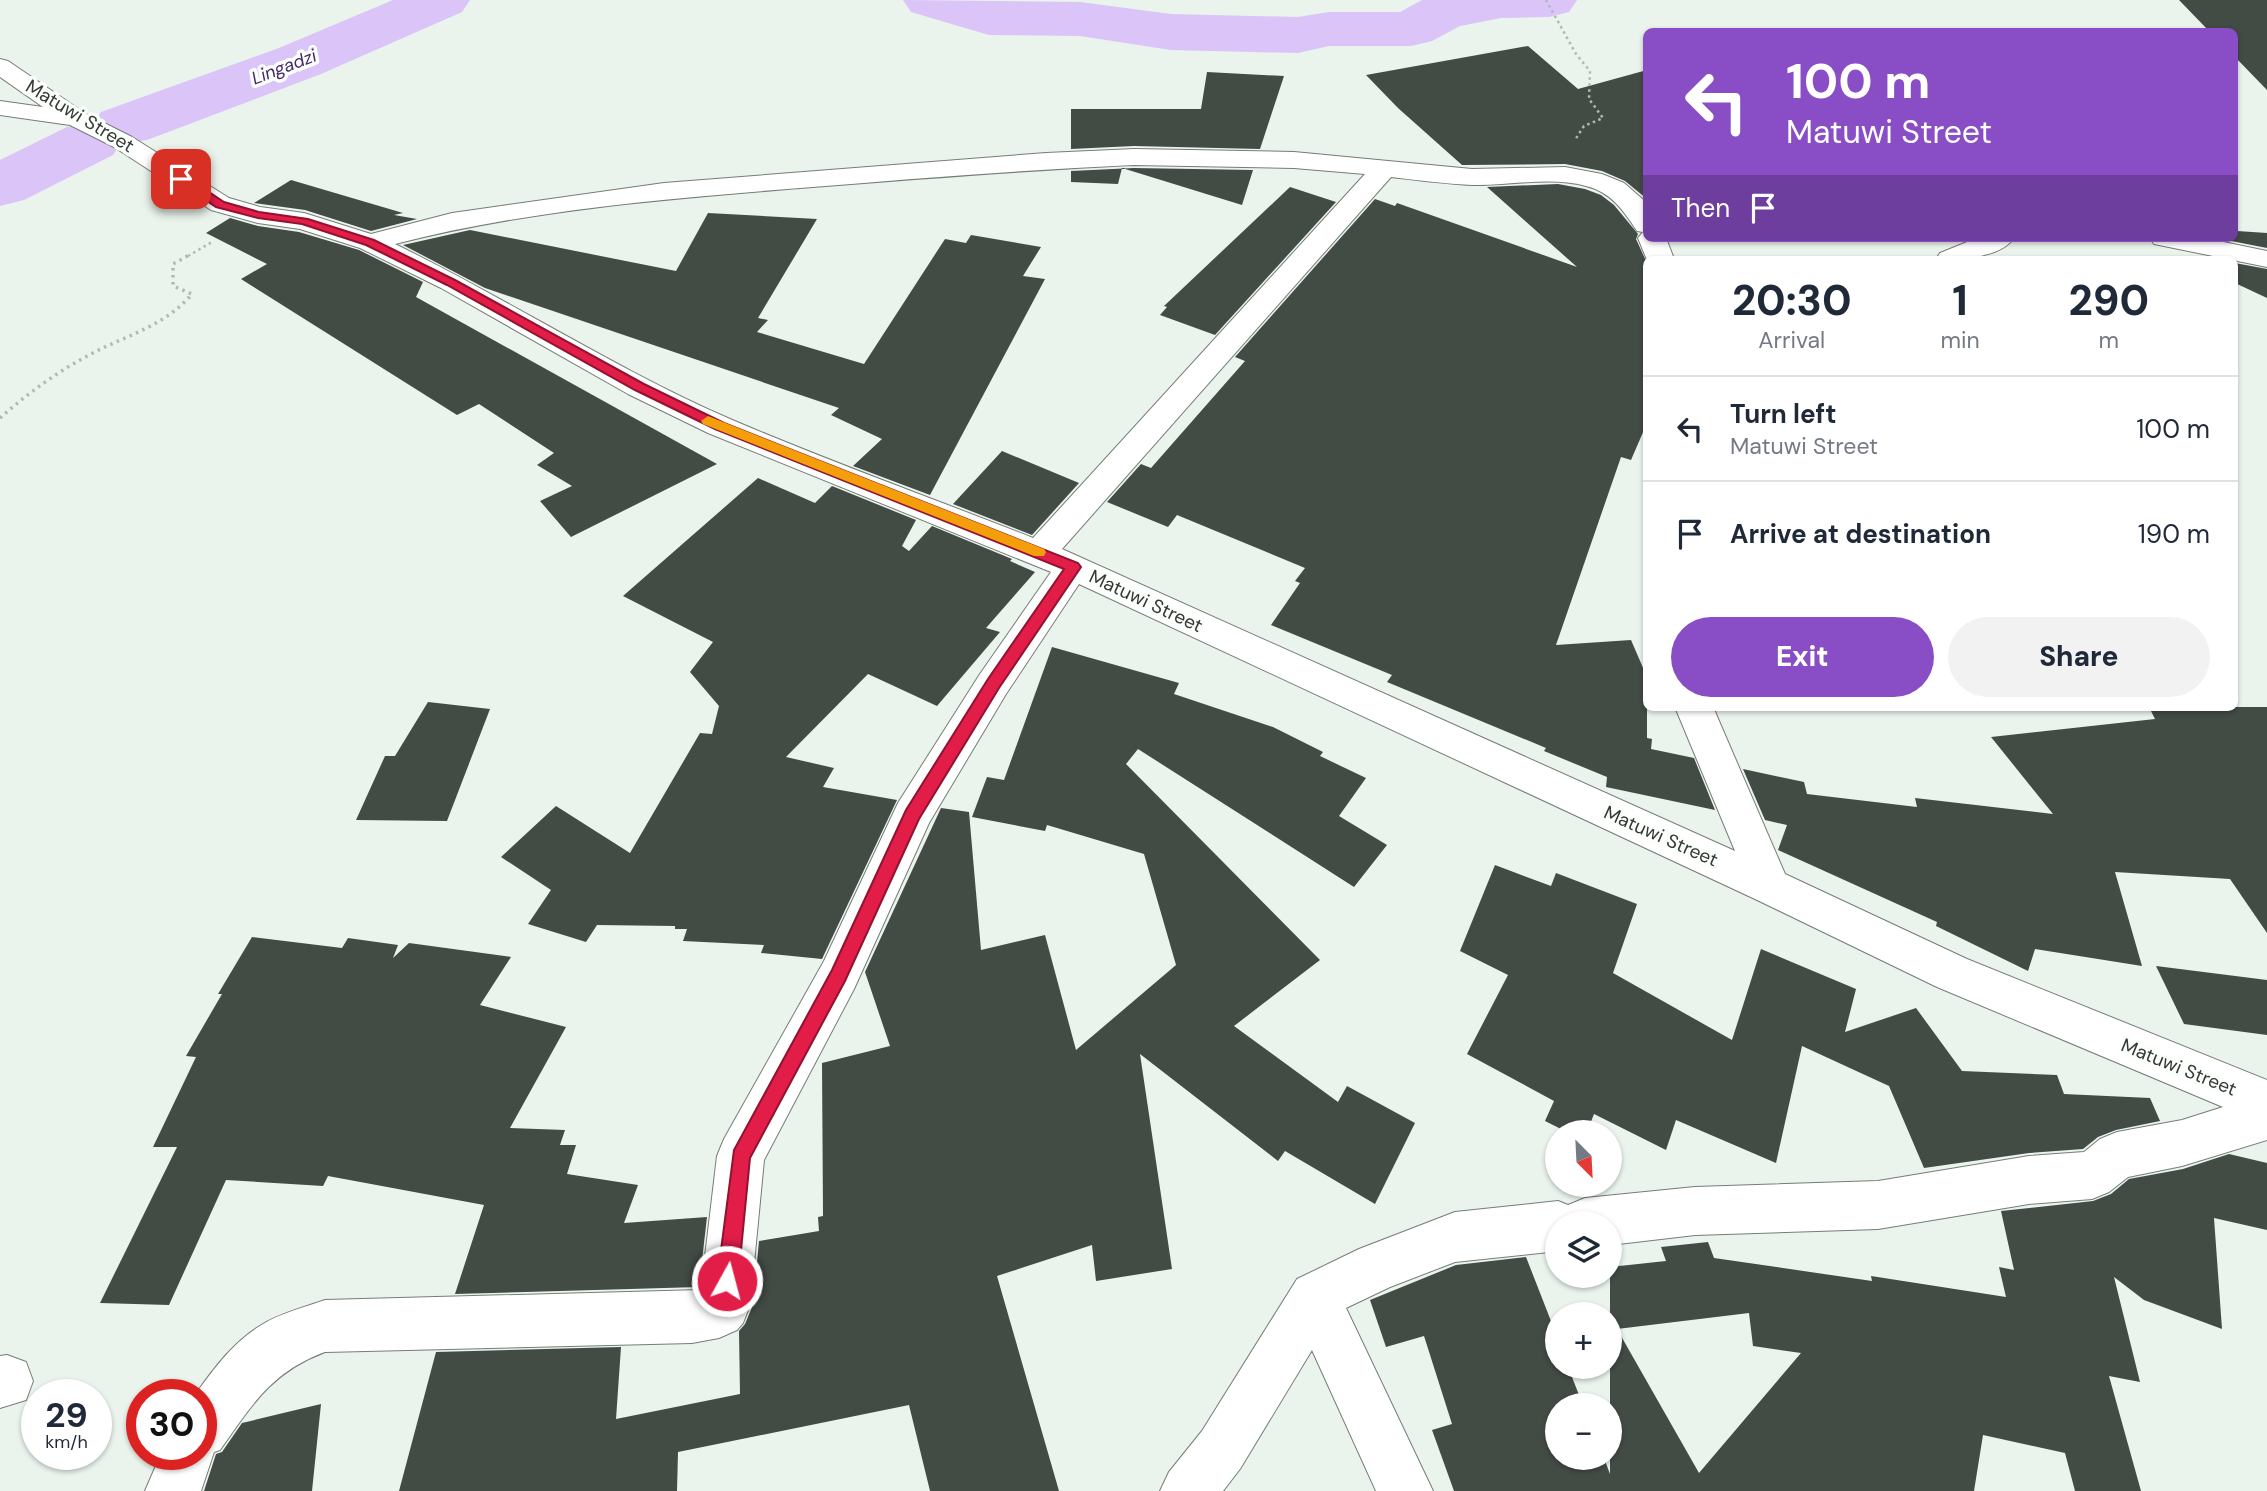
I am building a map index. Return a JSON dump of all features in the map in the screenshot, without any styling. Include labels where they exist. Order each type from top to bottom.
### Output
[{"type":"street","name":"Matuwi Street","points":[[0,66],[77,119],[146,156],[220,204],[258,215],[304,221],[370,242],[451,282],[639,387],[719,426],[1056,560],[1770,886],[1952,973],[2267,1103]]},
{"type":"street","points":[[0,108],[77,119]]},
{"type":"street","points":[[370,242],[452,221],[664,191],[1046,161],[1211,156],[1472,177],[1535,174],[1592,178],[1615,189],[1634,204],[1643,219]]},
{"type":"street","points":[[217,1409],[241,1375],[281,1342],[325,1326],[692,1317],[719,1312],[726,1305],[741,1156],[839,975],[912,815],[993,684],[1056,560],[1385,168]]},
{"type":"street","points":[[1964,250],[1988,242]]},
{"type":"street","points":[[2184,242],[2267,259]]},
{"type":"street","points":[[1696,711],[1770,886]]},
{"type":"street","points":[[1622,1219],[1695,1211],[1878,1205],[2029,1180],[2092,1175],[2117,1156],[2182,1143],[2267,1117]]},
{"type":"street","points":[[1188,1491],[1221,1450],[1315,1297],[1377,1267],[1455,1237],[1545,1227]]},
{"type":"street","points":[[1315,1297],[1381,1445],[1405,1491]]},
{"type":"street","points":[[173,1491],[182,1470]]},
{"type":"path","points":[[1546,0],[1576,54],[1590,71],[1588,99],[1603,118],[1584,126],[1574,139],[1592,178]]},
{"type":"path","points":[[0,418],[31,390],[92,353],[151,329],[171,317],[183,307],[192,294],[173,286],[173,264],[258,215]]},
{"type":"building","points":[[2179,0],[2267,0],[2267,90],[2238,60],[2238,28],[2206,28]]},
{"type":"building","points":[[1528,46],[1578,89],[1643,71],[1643,196],[1625,181],[1602,171],[1565,164],[1462,165],[1398,108],[1366,75]]},
{"type":"building","points":[[1207,72],[1284,76],[1260,149],[1134,146],[1071,149],[1071,109],[1201,109]]},
{"type":"building","points":[[1124,168],[1134,168],[1253,170],[1242,205]]},
{"type":"building","points":[[1122,169],[1118,184],[1071,182],[1071,171]]},
{"type":"building","points":[[291,180],[403,213],[394,215],[417,219],[371,231],[305,210],[254,203]]},
{"type":"building","points":[[1558,184],[1585,189],[1601,195],[1614,205],[1638,234],[1636,239],[1644,256],[1643,432],[1631,460],[1621,457],[1556,645],[1631,640],[1643,668],[1643,711],[1647,711],[1647,738],[1652,739],[1651,749],[1694,758],[1715,810],[1606,787],[1607,777],[1544,751],[1546,748],[1387,682],[1392,675],[1271,625],[1300,583],[1295,581],[1305,568],[1177,515],[1168,527],[1107,502],[1141,464],[1151,468],[1245,361],[1235,357],[1375,199],[1395,206],[1397,203],[1577,267],[1487,187]]},
{"type":"building","points":[[1290,187],[1336,202],[1215,335],[1160,315],[1167,307],[1164,306]]},
{"type":"building","points":[[708,213],[817,219],[758,318],[768,320],[757,332],[864,364],[945,239],[966,243],[971,235],[1041,247],[1023,276],[1045,279],[930,495],[853,466],[882,439],[831,415],[839,408],[485,288],[403,245],[470,230],[676,271]]},
{"type":"building","points":[[230,218],[258,226],[299,232],[359,250],[423,282],[416,297],[717,464],[571,537],[540,501],[572,486],[537,465],[554,453],[479,404],[457,415],[241,279],[267,264],[206,233]]},
{"type":"building","points":[[2238,231],[2267,233],[2267,248],[2236,242]]},
{"type":"building","points":[[2238,264],[2267,269],[2267,298],[2238,284]]},
{"type":"building","points":[[1002,451],[1079,483],[1032,535],[953,504]]},
{"type":"building","points":[[758,478],[815,503],[832,486],[916,520],[902,546],[909,551],[932,526],[1012,559],[1010,561],[1035,572],[986,628],[1000,632],[937,706],[868,674],[786,757],[834,768],[823,787],[897,800],[822,959],[761,953],[764,945],[683,941],[687,929],[675,929],[675,926],[597,925],[586,942],[528,924],[551,890],[501,857],[556,806],[630,853],[700,733],[712,734],[719,706],[690,672],[713,642],[623,596]]},
{"type":"building","points":[[1052,647],[1179,683],[1174,694],[1273,727],[1323,752],[1320,756],[1366,778],[1339,816],[1387,845],[1354,887],[1138,749],[1126,764],[1320,960],[1234,1026],[1338,1102],[1347,1086],[1415,1123],[1375,1204],[1285,1151],[1278,1161],[1140,1054],[1172,1269],[1096,1281],[1092,1245],[997,1276],[1059,1491],[930,1491],[909,1405],[678,1452],[677,1491],[399,1491],[436,1352],[621,1347],[616,1419],[740,1394],[739,1331],[753,1305],[759,1241],[819,1231],[818,1217],[823,1216],[822,1063],[890,1046],[865,972],[941,808],[969,812],[981,950],[1045,935],[1076,1050],[1176,965],[1144,854],[1047,825],[1045,831],[972,817],[987,777],[1004,780]]},
{"type":"building","points":[[428,702],[490,709],[447,821],[356,820],[385,756],[395,756]]},
{"type":"building","points":[[2238,707],[2267,707],[2267,933],[2230,879],[2115,872],[2142,966],[2035,949],[2028,971],[1936,926],[1937,922],[1778,850],[1787,825],[1765,820],[1743,769],[1804,782],[1807,794],[1917,807],[1915,798],[2053,814],[1991,737],[2155,719],[2151,711],[2238,711]]},
{"type":"building","points":[[1495,865],[1551,886],[1556,873],[1637,904],[1613,973],[1732,1040],[1761,949],[1856,989],[1845,1032],[1916,1008],[1962,1071],[2057,1075],[2064,1094],[2150,1098],[2160,1121],[2116,1130],[2098,1137],[2083,1149],[2029,1153],[1924,1168],[1889,1086],[1802,1046],[1776,1163],[1676,1120],[1666,1150],[1622,1128],[1622,1120],[1606,1120],[1594,1114],[1592,1120],[1545,1120],[1554,1101],[1467,1054],[1508,975],[1460,951]]},
{"type":"building","points":[[252,937],[342,948],[348,938],[398,945],[393,958],[409,943],[511,957],[480,1005],[566,1027],[510,1128],[565,1130],[560,1145],[576,1145],[567,1174],[638,1185],[624,1223],[707,1217],[699,1287],[455,1294],[484,1205],[328,1176],[323,1186],[226,1180],[169,1305],[100,1303],[177,1147],[153,1147],[196,1057],[186,1056]]},
{"type":"building","points":[[2156,966],[2267,980],[2267,1035],[2184,1024]]},
{"type":"building","points":[[2229,1154],[2267,1163],[2267,1230],[2214,1218],[2222,1329],[2144,1300],[2114,1277],[2140,1382],[2109,1376],[2141,1491],[2075,1491],[2065,1453],[1983,1435],[1974,1491],[1454,1491],[1432,1430],[1452,1424],[1424,1336],[1386,1347],[1370,1300],[1456,1265],[1526,1257],[1545,1306],[1545,1379],[1573,1379],[1578,1393],[1545,1393],[1545,1470],[1608,1470],[1610,1474],[1610,1470],[1622,1470],[1622,1393],[1610,1393],[1610,1379],[1622,1379],[1622,1338],[1699,1473],[1801,1353],[1753,1346],[1749,1313],[1622,1328],[1622,1302],[1610,1302],[1610,1288],[1622,1288],[1622,1266],[1666,1261],[1661,1247],[1708,1242],[1714,1258],[1872,1281],[1871,1276],[2006,1297],[1999,1267],[2014,1270],[2001,1211],[2093,1201],[2111,1194],[2129,1179],[2183,1169]]},
{"type":"building","points":[[321,1404],[312,1491],[204,1491],[211,1470],[217,1470],[217,1454],[222,1452],[242,1423]]},
{"type":"waterway","name":"Lingadzi","points":[[124,126],[300,61],[442,0]]},
{"type":"waterway","points":[[931,0],[989,18],[1080,19],[1171,32],[1298,35],[1329,29],[1411,29],[1443,12],[1501,1],[1549,0]]},
{"type":"waterway","points":[[0,186],[90,141]]},
{"type":"slow traffic","points":[[708,421],[1039,552]]},
{"type":"route","points":[[181,179],[220,204],[258,215],[304,221],[370,242],[544,332],[639,387],[719,426],[808,459],[1073,567],[993,684],[912,815],[839,975],[741,1156],[727,1281]]}]
